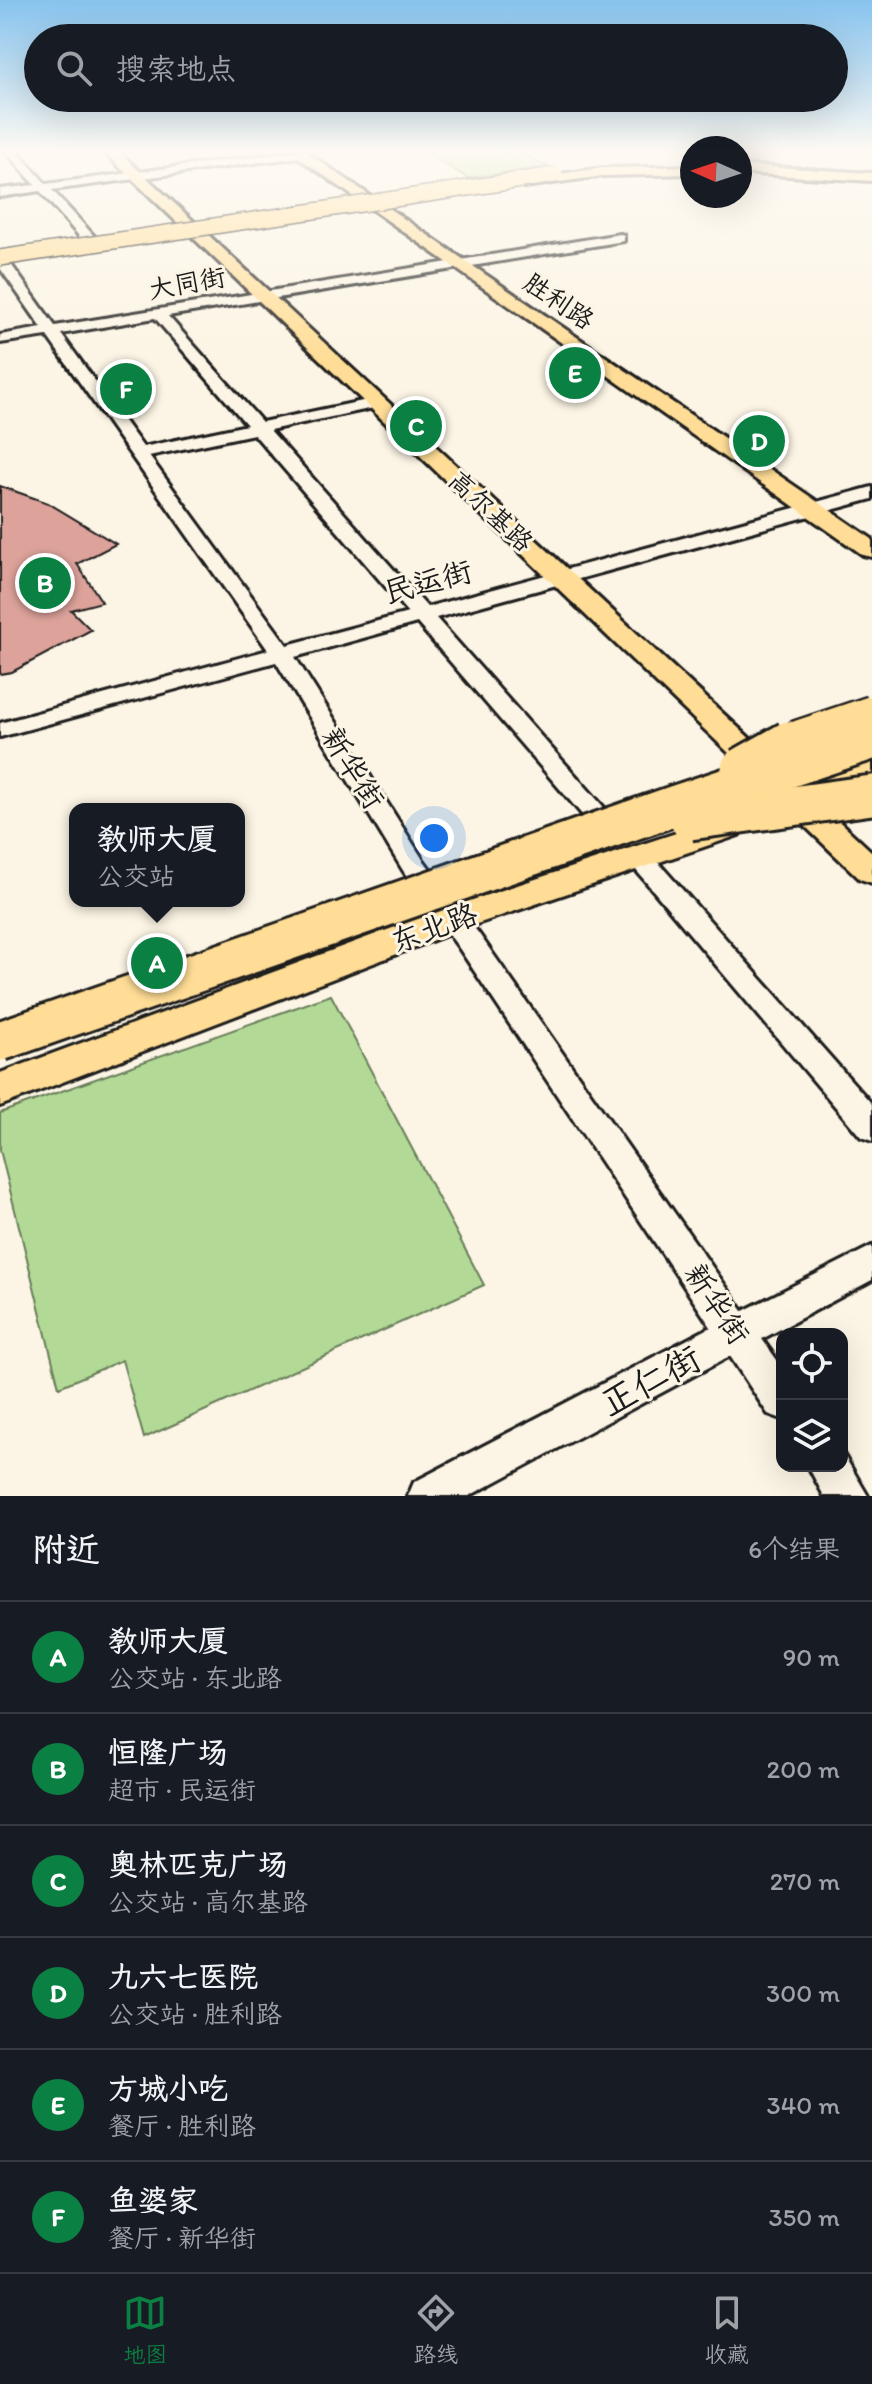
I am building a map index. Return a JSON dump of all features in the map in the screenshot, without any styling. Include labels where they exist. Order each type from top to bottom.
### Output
[{"type":"highway","points":[[683,813],[800,735],[872,711]]},
{"type":"highway","name":"东北路","points":[[0,1066],[872,740]]},
{"type":"highway","name":"东北路","points":[[0,1041],[683,813],[872,761]]},
{"type":"highway","points":[[683,813],[872,795]]},
{"type":"main road","name":"高尔基路","points":[[183,221],[872,871]]},
{"type":"main road","points":[[0,259],[246,221]]},
{"type":"main road","points":[[0,259],[252,221]]},
{"type":"main road","name":"胜利路","points":[[406,221],[872,550]]},
{"type":"main road","points":[[0,259],[90,240],[192,229]]},
{"type":"main road","name":"胜利路","points":[[465,262],[872,529]]},
{"type":"main road","name":"东北路","points":[[0,1028],[757,763],[872,726]]},
{"type":"main road","name":"东北路","points":[[0,1090],[453,919],[872,778]]},
{"type":"street","points":[[73,221],[90,240]]},
{"type":"street","name":"大同街","points":[[0,339],[620,238]]},
{"type":"street","name":"新华街","points":[[0,259],[282,654],[425,881],[776,1391]]},
{"type":"street","points":[[158,313],[600,819]]},
{"type":"street","points":[[138,453],[377,403]]},
{"type":"street","name":"民运街","points":[[0,730],[872,493]]},
{"type":"street","points":[[639,857],[872,1127]]},
{"type":"street","name":"正仁街","points":[[428,1496],[872,1262]]},
{"type":"street","points":[[832,1472],[848,1496]]},
{"type":"green space","points":[[331,995],[484,1285],[144,1438],[122,1360],[59,1387],[0,1150],[0,1113]]},
{"type":"building","points":[[0,486],[48,503],[116,544],[77,564],[102,602],[71,610],[91,630],[12,672],[0,674]]},
{"type":"place","name":"方城小吃","points":[[575,373]]},
{"type":"place","name":"鱼婆家","points":[[126,389]]},
{"type":"place","name":"奥林匹克广场","points":[[416,426]]},
{"type":"place","name":"九六七医院","points":[[759,441]]},
{"type":"place","name":"恒隆广场","points":[[45,583]]},
{"type":"place","name":"教师大厦","points":[[157,963]]}]
